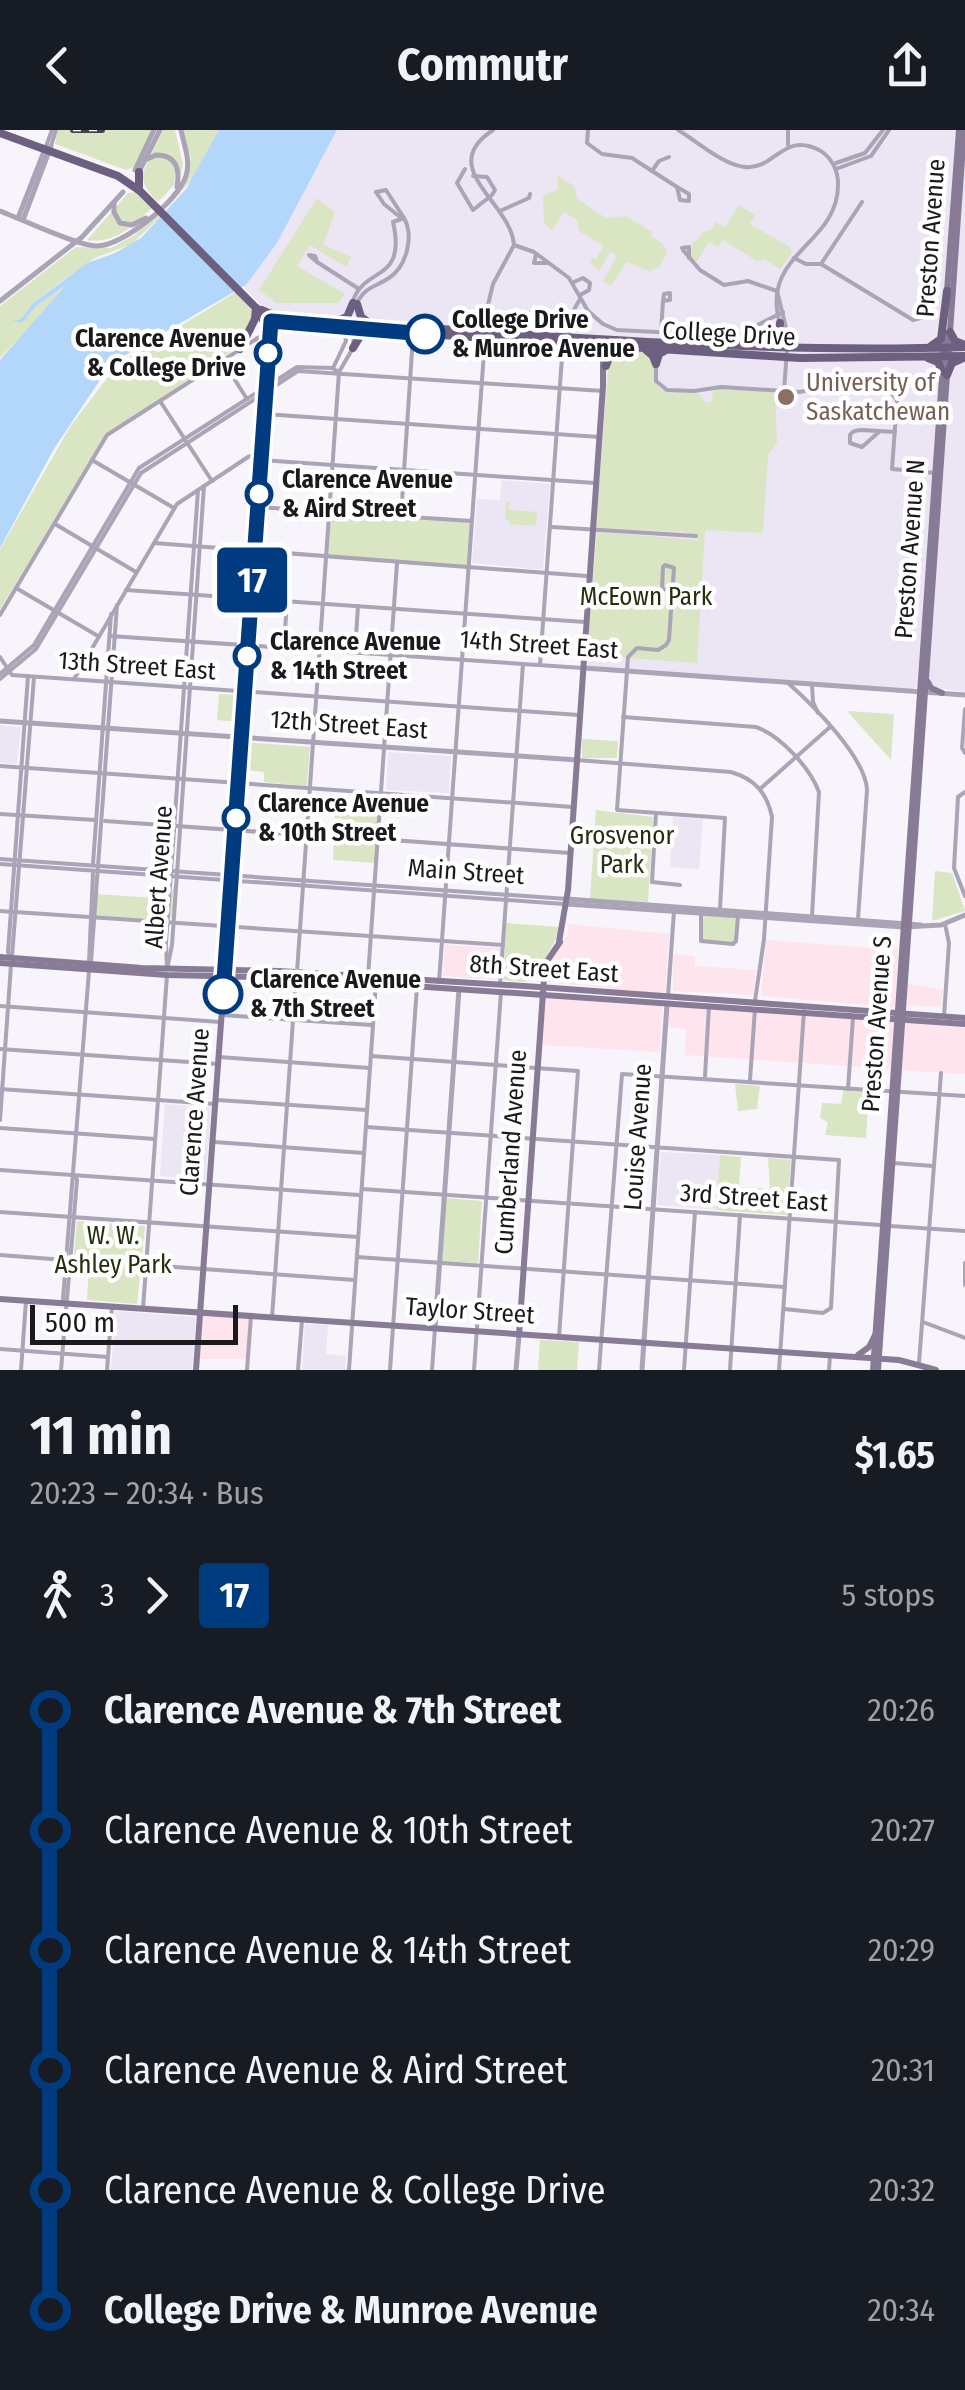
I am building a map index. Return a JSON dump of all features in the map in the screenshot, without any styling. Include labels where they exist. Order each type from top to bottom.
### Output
[{"type":"main road","points":[[7,130],[125,177],[257,309],[270,336]]},
{"type":"main road","name":"Preston Avenue","points":[[946,352],[961,130]]},
{"type":"main road","name":"Preston Avenue","points":[[946,352],[961,130]]},
{"type":"main road","points":[[0,133],[48,148]]},
{"type":"main road","points":[[125,177],[137,171],[140,189]]},
{"type":"main road","points":[[125,177],[124,192],[140,189]]},
{"type":"main road","points":[[948,291],[941,339],[922,352],[938,362],[944,373],[965,351],[950,332]]},
{"type":"main road","points":[[331,322],[346,318],[355,303]]},
{"type":"main road","points":[[355,303],[361,318],[376,325]]},
{"type":"main road","points":[[240,349],[257,309]]},
{"type":"main road","name":"College Drive","points":[[257,309],[272,318],[340,328],[376,325],[548,342],[566,340]]},
{"type":"main road","points":[[456,330],[476,326],[487,310]]},
{"type":"main road","points":[[750,346],[776,342],[780,336],[780,317]]},
{"type":"main road","points":[[248,457],[261,459],[272,318]]},
{"type":"main road","name":"College Drive","points":[[272,318],[413,334],[750,346],[838,359],[922,352]]},
{"type":"main road","points":[[353,348],[355,327]]},
{"type":"main road","points":[[788,336],[800,348]]},
{"type":"main road","points":[[603,389],[605,343]]},
{"type":"main road","points":[[567,902],[605,343]]},
{"type":"main road","name":"College Drive","points":[[605,343],[666,350],[785,353],[800,348],[965,351]]},
{"type":"main road","points":[[606,366],[612,353],[623,347]]},
{"type":"main road","points":[[642,348],[652,354],[656,364]]},
{"type":"main road","points":[[656,364],[659,354],[666,350]]},
{"type":"main road","points":[[838,359],[946,352]]},
{"type":"main road","name":"Preston Avenue N","points":[[923,692],[946,352]]},
{"type":"main road","name":"Clarence Avenue","points":[[196,1370],[261,459]]},
{"type":"main road","name":"Preston Avenue N","points":[[923,692],[937,473]]},
{"type":"main road","points":[[927,664],[930,687],[942,693]]},
{"type":"main road","name":"Preston Avenue S","points":[[877,1359],[923,692]]},
{"type":"main road","name":"Cumberland Avenue","points":[[518,1335],[544,971],[559,942],[567,902]]},
{"type":"main road","name":"8th Street East","points":[[0,960],[643,995],[709,1006],[776,1004],[853,1017],[944,1016],[965,1021]]},
{"type":"main road","points":[[519,986],[536,982],[544,971]]},
{"type":"main road","name":"8th Street East","points":[[374,979],[459,990],[519,986],[617,1000],[667,1000],[965,1021]]},
{"type":"main road","points":[[617,1000],[643,995]]},
{"type":"main road","name":"Preston Avenue S","points":[[877,1359],[876,1328],[893,1163],[895,1092]]},
{"type":"main road","name":"Taylor Street","points":[[0,1299],[877,1359],[919,1363],[936,1370]]},
{"type":"main road","points":[[848,1358],[869,1347],[876,1328]]},
{"type":"main road","points":[[876,1370],[877,1359]]},
{"type":"street","points":[[21,219],[54,130]]},
{"type":"street","points":[[137,171],[146,160],[157,130]]},
{"type":"street","points":[[137,171],[157,130]]},
{"type":"street","points":[[77,240],[112,241],[146,218],[177,187],[184,168],[179,130]]},
{"type":"street","points":[[0,211],[96,246],[121,241],[180,189],[188,166],[179,130]]},
{"type":"street","points":[[439,985],[487,310],[492,284],[514,245],[512,231],[474,176],[471,164],[473,150],[493,130]]},
{"type":"street","points":[[588,130],[588,143],[593,150],[628,156],[682,192]]},
{"type":"street","points":[[679,130],[742,167],[760,165],[788,145],[808,144],[835,166],[838,189],[832,213],[794,258],[777,291],[785,353]]},
{"type":"street","points":[[788,130],[788,145]]},
{"type":"street","points":[[835,166],[865,153],[886,130]]},
{"type":"street","points":[[146,160],[161,155],[174,161],[179,172],[177,187]]},
{"type":"street","points":[[652,171],[659,161],[669,157]]},
{"type":"street","points":[[465,168],[457,182],[473,210],[494,192],[491,180],[484,175],[474,176]]},
{"type":"street","points":[[0,301],[77,240],[124,192]]},
{"type":"street","points":[[355,303],[366,290],[400,266],[410,235],[402,218],[376,192]]},
{"type":"street","points":[[500,210],[530,198],[530,194]]},
{"type":"street","points":[[114,202],[120,223],[132,225],[146,218]]},
{"type":"street","points":[[821,264],[862,202]]},
{"type":"street","points":[[355,327],[359,288],[387,269],[398,242],[393,224],[402,218]]},
{"type":"street","points":[[514,245],[536,254],[532,258],[534,264],[547,263],[574,282],[580,297],[600,322],[605,343]]},
{"type":"street","points":[[683,250],[685,245],[689,247],[688,258],[724,285],[748,281],[777,291]]},
{"type":"street","points":[[794,258],[810,266],[821,264],[913,320],[924,317],[930,302]]},
{"type":"street","points":[[317,262],[359,288]]},
{"type":"street","points":[[540,665],[559,388],[571,314],[590,284],[583,278],[574,282]]},
{"type":"street","points":[[661,332],[663,301]]},
{"type":"street","points":[[600,322],[621,331],[736,336],[780,317]]},
{"type":"street","points":[[780,317],[788,336],[784,391]]},
{"type":"street","points":[[333,368],[346,338],[340,328]]},
{"type":"street","points":[[401,516],[413,334]]},
{"type":"street","points":[[0,615],[106,435],[261,336],[270,336]]},
{"type":"street","points":[[272,1318],[339,372],[353,348]]},
{"type":"street","points":[[223,360],[248,400]]},
{"type":"street","points":[[656,364],[656,382],[667,390],[694,392],[722,387],[802,392],[828,385],[889,390],[897,400],[892,469],[937,473]]},
{"type":"street","points":[[0,676],[34,645],[57,612],[139,468],[301,366],[333,368],[339,372]]},
{"type":"street","points":[[266,388],[298,371],[603,389]]},
{"type":"street","points":[[160,401],[212,481]]},
{"type":"street","points":[[264,414],[600,437]]},
{"type":"street","points":[[880,431],[856,448],[850,442],[851,433],[862,430],[880,431],[895,432]]},
{"type":"street","points":[[862,430],[868,436],[866,444]]},
{"type":"street","points":[[74,679],[174,508],[248,457]]},
{"type":"street","points":[[261,459],[596,484]]},
{"type":"street","points":[[92,460],[174,508]]},
{"type":"street","name":"Albert Avenue","points":[[144,1309],[201,488]]},
{"type":"street","points":[[258,507],[472,522]]},
{"type":"street","points":[[54,524],[136,572]]},
{"type":"street","points":[[550,527],[696,536]]},
{"type":"street","points":[[154,543],[590,576]]},
{"type":"street","points":[[349,1370],[374,1026],[371,936],[397,563]]},
{"type":"street","points":[[672,590],[662,589],[662,567],[667,565],[674,568],[668,644],[660,649],[633,650],[628,656],[617,810],[726,820],[720,909]]},
{"type":"street","points":[[16,588],[98,636]]},
{"type":"street","points":[[126,590],[586,622]]},
{"type":"street","points":[[284,646],[287,601]]},
{"type":"street","points":[[61,1370],[117,605]]},
{"type":"street","points":[[355,652],[358,606]]},
{"type":"street","points":[[111,614],[113,636]]},
{"type":"street","name":"14th Street East","points":[[113,636],[965,695]]},
{"type":"street","points":[[0,657],[9,669]]},
{"type":"street","points":[[474,1370],[523,664]]},
{"type":"street","name":"13th Street East","points":[[9,669],[12,675],[580,714]]},
{"type":"street","points":[[0,1120],[31,676]]},
{"type":"street","points":[[788,683],[861,764],[867,781],[858,921]]},
{"type":"street","points":[[812,685],[813,702],[821,718]]},
{"type":"street","points":[[965,709],[965,753]]},
{"type":"street","points":[[623,717],[756,727],[771,732],[814,780],[820,798],[812,916]]},
{"type":"street","name":"12th Street East","points":[[0,720],[576,760]]},
{"type":"street","points":[[760,788],[830,727]]},
{"type":"street","points":[[576,760],[732,772],[760,788],[769,803],[772,817],[766,915],[750,1082]]},
{"type":"street","points":[[0,766],[573,807]]},
{"type":"street","points":[[965,792],[958,797],[954,868],[965,896]]},
{"type":"street","points":[[656,812],[652,882],[680,885]]},
{"type":"street","points":[[0,814],[306,836]]},
{"type":"street","points":[[378,840],[570,853]]},
{"type":"street","name":"Main Street","points":[[0,862],[720,909],[907,925],[945,924],[965,915]]},
{"type":"street","name":"Main Street","points":[[674,909],[701,914],[858,921]]},
{"type":"street","name":"Louise Avenue","points":[[642,1370],[674,909]]},
{"type":"street","points":[[0,911],[503,945]]},
{"type":"street","points":[[701,914],[701,940],[732,944],[736,941],[738,916]]},
{"type":"street","points":[[944,1016],[949,942],[945,924]]},
{"type":"street","points":[[390,1370],[417,986]]},
{"type":"street","points":[[432,1370],[459,990]]},
{"type":"street","points":[[0,1006],[164,1018],[374,1026]]},
{"type":"street","points":[[704,1078],[709,1006]]},
{"type":"street","points":[[779,1370],[804,1010]]},
{"type":"street","points":[[848,1088],[853,1017]]},
{"type":"street","points":[[2,1049],[370,1068]]},
{"type":"street","points":[[371,1056],[578,1071],[559,1337]]},
{"type":"street","points":[[919,1363],[940,1072]]},
{"type":"street","points":[[599,1370],[622,1074],[965,1096]]},
{"type":"street","points":[[1,1089],[367,1110]]},
{"type":"street","points":[[366,1127],[835,1158],[842,1164],[831,1308],[823,1312],[784,1309]]},
{"type":"street","points":[[0,1128],[156,1139]]},
{"type":"street","points":[[213,1142],[364,1153]]},
{"type":"street","points":[[893,1163],[934,1166]]},
{"type":"street","name":"3rd Street East","points":[[0,1170],[281,1190],[402,1192],[965,1231]]},
{"type":"street","points":[[0,1212],[358,1237]]},
{"type":"street","points":[[684,1370],[695,1212]]},
{"type":"street","points":[[730,1370],[740,1215]]},
{"type":"street","points":[[0,1255],[68,1260]]},
{"type":"street","points":[[357,1257],[786,1287]]},
{"type":"street","points":[[965,1263],[965,1286]]},
{"type":"street","points":[[147,1265],[355,1280]]},
{"type":"street","points":[[21,1370],[26,1300]]},
{"type":"street","points":[[108,1370],[112,1306]]},
{"type":"street","points":[[247,1370],[251,1316]]},
{"type":"street","points":[[298,1370],[302,1320]]},
{"type":"street","points":[[923,1322],[965,1338]]},
{"type":"street","name":"Cumberland Avenue","points":[[516,1370],[518,1335]]},
{"type":"street","points":[[0,1349],[108,1357]]},
{"type":"street","points":[[828,1370],[830,1356]]},
{"type":"shaded area","name":"University of Saskatchewan","points":[[337,130],[965,130],[965,692],[918,685],[913,689],[812,685],[588,666],[609,337],[281,313],[263,307],[244,287],[277,243]]},
{"type":"shaded area","points":[[502,480],[550,484],[543,570],[472,563],[477,499],[500,500]]},
{"type":"shaded area","points":[[0,725],[21,727],[17,764],[0,763]]},
{"type":"shaded area","points":[[388,752],[451,756],[449,793],[386,790]]},
{"type":"shaded area","points":[[673,817],[703,819],[699,869],[670,867]]},
{"type":"shaded area","points":[[568,924],[669,934],[665,994],[548,982],[549,961],[568,935]]},
{"type":"shaded area","points":[[766,940],[898,950],[895,1004],[893,1007],[761,996]]},
{"type":"shaded area","points":[[445,945],[500,948],[498,980],[443,976]]},
{"type":"shaded area","points":[[673,954],[695,956],[695,966],[756,970],[753,995],[673,991]]},
{"type":"shaded area","points":[[907,983],[943,990],[941,1007],[907,1005]]},
{"type":"shaded area","points":[[545,998],[662,1006],[660,1052],[541,1045]]},
{"type":"shaded area","points":[[667,1003],[897,1019],[894,1069],[685,1055],[686,1029],[666,1027]]},
{"type":"shaded area","points":[[902,1020],[965,1024],[965,1074],[899,1070]]},
{"type":"shaded area","points":[[165,1104],[211,1107],[206,1181],[160,1176]]},
{"type":"shaded area","points":[[661,1152],[720,1155],[716,1210],[657,1205]]},
{"type":"shaded area","points":[[115,1311],[196,1317],[192,1370],[111,1370]]},
{"type":"shaded area","points":[[202,1315],[251,1316],[248,1359],[197,1359]]},
{"type":"shaded area","points":[[305,1324],[328,1325],[326,1354],[346,1356],[345,1370],[302,1370]]},
{"type":"green space","points":[[58,130],[152,130],[136,166],[126,170],[55,144]]},
{"type":"green space","points":[[163,130],[175,130],[183,164],[180,178],[172,158],[151,155]]},
{"type":"green space","points":[[183,130],[219,130],[196,174],[166,210],[189,175],[191,159]]},
{"type":"green space","points":[[160,156],[176,167],[174,185],[158,202],[143,177],[149,160]]},
{"type":"green space","points":[[557,175],[574,186],[577,199],[606,218],[626,216],[652,232],[651,236],[663,244],[667,253],[659,267],[650,271],[626,262],[611,286],[603,281],[617,256],[610,252],[599,271],[590,262],[604,246],[579,231],[577,220],[564,212],[552,230],[544,223],[543,196],[558,189]]},
{"type":"green space","points":[[136,192],[152,208],[115,236],[87,240],[128,193]]},
{"type":"green space","points":[[317,198],[335,212],[323,245],[351,257],[346,267],[310,245],[297,266],[345,294],[339,303],[276,303],[259,290]]},
{"type":"green space","points":[[739,205],[755,215],[750,224],[790,247],[792,253],[780,269],[764,259],[757,261],[723,240],[718,247],[709,242],[697,262],[690,258],[693,241],[716,222],[725,227]]},
{"type":"green space","points":[[161,216],[132,244],[95,258],[33,303],[21,319],[14,319],[22,322],[35,307],[66,285],[0,358],[0,306],[76,247],[111,248]]},
{"type":"green space","points":[[236,292],[255,314],[239,346],[106,435],[0,610],[0,549],[70,427],[117,365]]},
{"type":"green space","name":"McEown Park","points":[[620,351],[647,352],[654,360],[654,379],[660,389],[699,394],[706,403],[712,401],[713,390],[718,389],[775,392],[777,443],[768,455],[763,533],[705,530],[697,663],[587,655],[597,532],[699,540],[685,532],[596,528],[609,361]]},
{"type":"green space","points":[[506,502],[509,510],[537,512],[536,526],[509,524],[505,520]]},
{"type":"green space","points":[[329,511],[472,521],[468,567],[326,557]]},
{"type":"green space","points":[[219,694],[239,695],[238,722],[217,720]]},
{"type":"green space","points":[[847,711],[894,714],[891,760]]},
{"type":"green space","points":[[582,739],[618,741],[617,758],[582,758]]},
{"type":"green space","points":[[245,742],[310,747],[307,786],[264,782],[264,772],[244,770]]},
{"type":"green space","name":"Grosvenor Park","points":[[596,810],[653,817],[648,902],[590,899]]},
{"type":"green space","points":[[335,814],[380,816],[376,863],[333,860]]},
{"type":"green space","points":[[935,871],[952,873],[965,911],[932,921]]},
{"type":"green space","points":[[94,875],[96,894],[170,899],[175,881],[172,919],[170,916],[168,922],[95,917],[91,912]]},
{"type":"green space","points":[[701,914],[738,916],[735,943],[701,941]]},
{"type":"green space","points":[[506,923],[561,927],[537,978],[525,982],[503,980]]},
{"type":"green space","points":[[735,1084],[760,1086],[757,1109],[738,1111]]},
{"type":"green space","points":[[844,1088],[869,1090],[866,1138],[825,1135],[828,1122],[820,1118],[822,1103],[841,1104]]},
{"type":"green space","points":[[720,1155],[741,1157],[739,1187],[770,1189],[768,1158],[791,1160],[787,1215],[716,1210]]},
{"type":"green space","points":[[446,1198],[482,1201],[478,1263],[442,1261]]},
{"type":"green space","name":"W. W. Ashley Park","points":[[77,1221],[145,1226],[137,1304],[87,1300],[89,1265],[73,1264]]},
{"type":"green space","points":[[540,1340],[579,1342],[577,1370],[538,1370]]},
{"type":"water","points":[[219,130],[337,130],[277,243],[246,285],[122,357],[100,380],[54,449],[0,548],[0,360],[66,285],[35,307],[22,323],[12,320],[21,319],[33,303],[87,263],[141,238],[186,189]]},
{"type":"railway","points":[[73,130],[102,130]]},
{"type":"bus line","name":"17","points":[[223,994],[271,321],[425,334]]},
{"type":"place","name":"College Drive & Munroe Avenue","points":[[425,334]]},
{"type":"place","name":"Clarence Avenue & College Drive","points":[[268,353]]},
{"type":"place","name":"University of Saskatchewan","points":[[786,397]]},
{"type":"place","name":"Clarence Avenue & Aird Street","points":[[259,494]]},
{"type":"place","name":"Clarence Avenue & 14th Street","points":[[247,656]]},
{"type":"place","name":"Clarence Avenue & 10th Street","points":[[236,818]]},
{"type":"place","name":"Clarence Avenue & 7th Street","points":[[223,994]]}]
